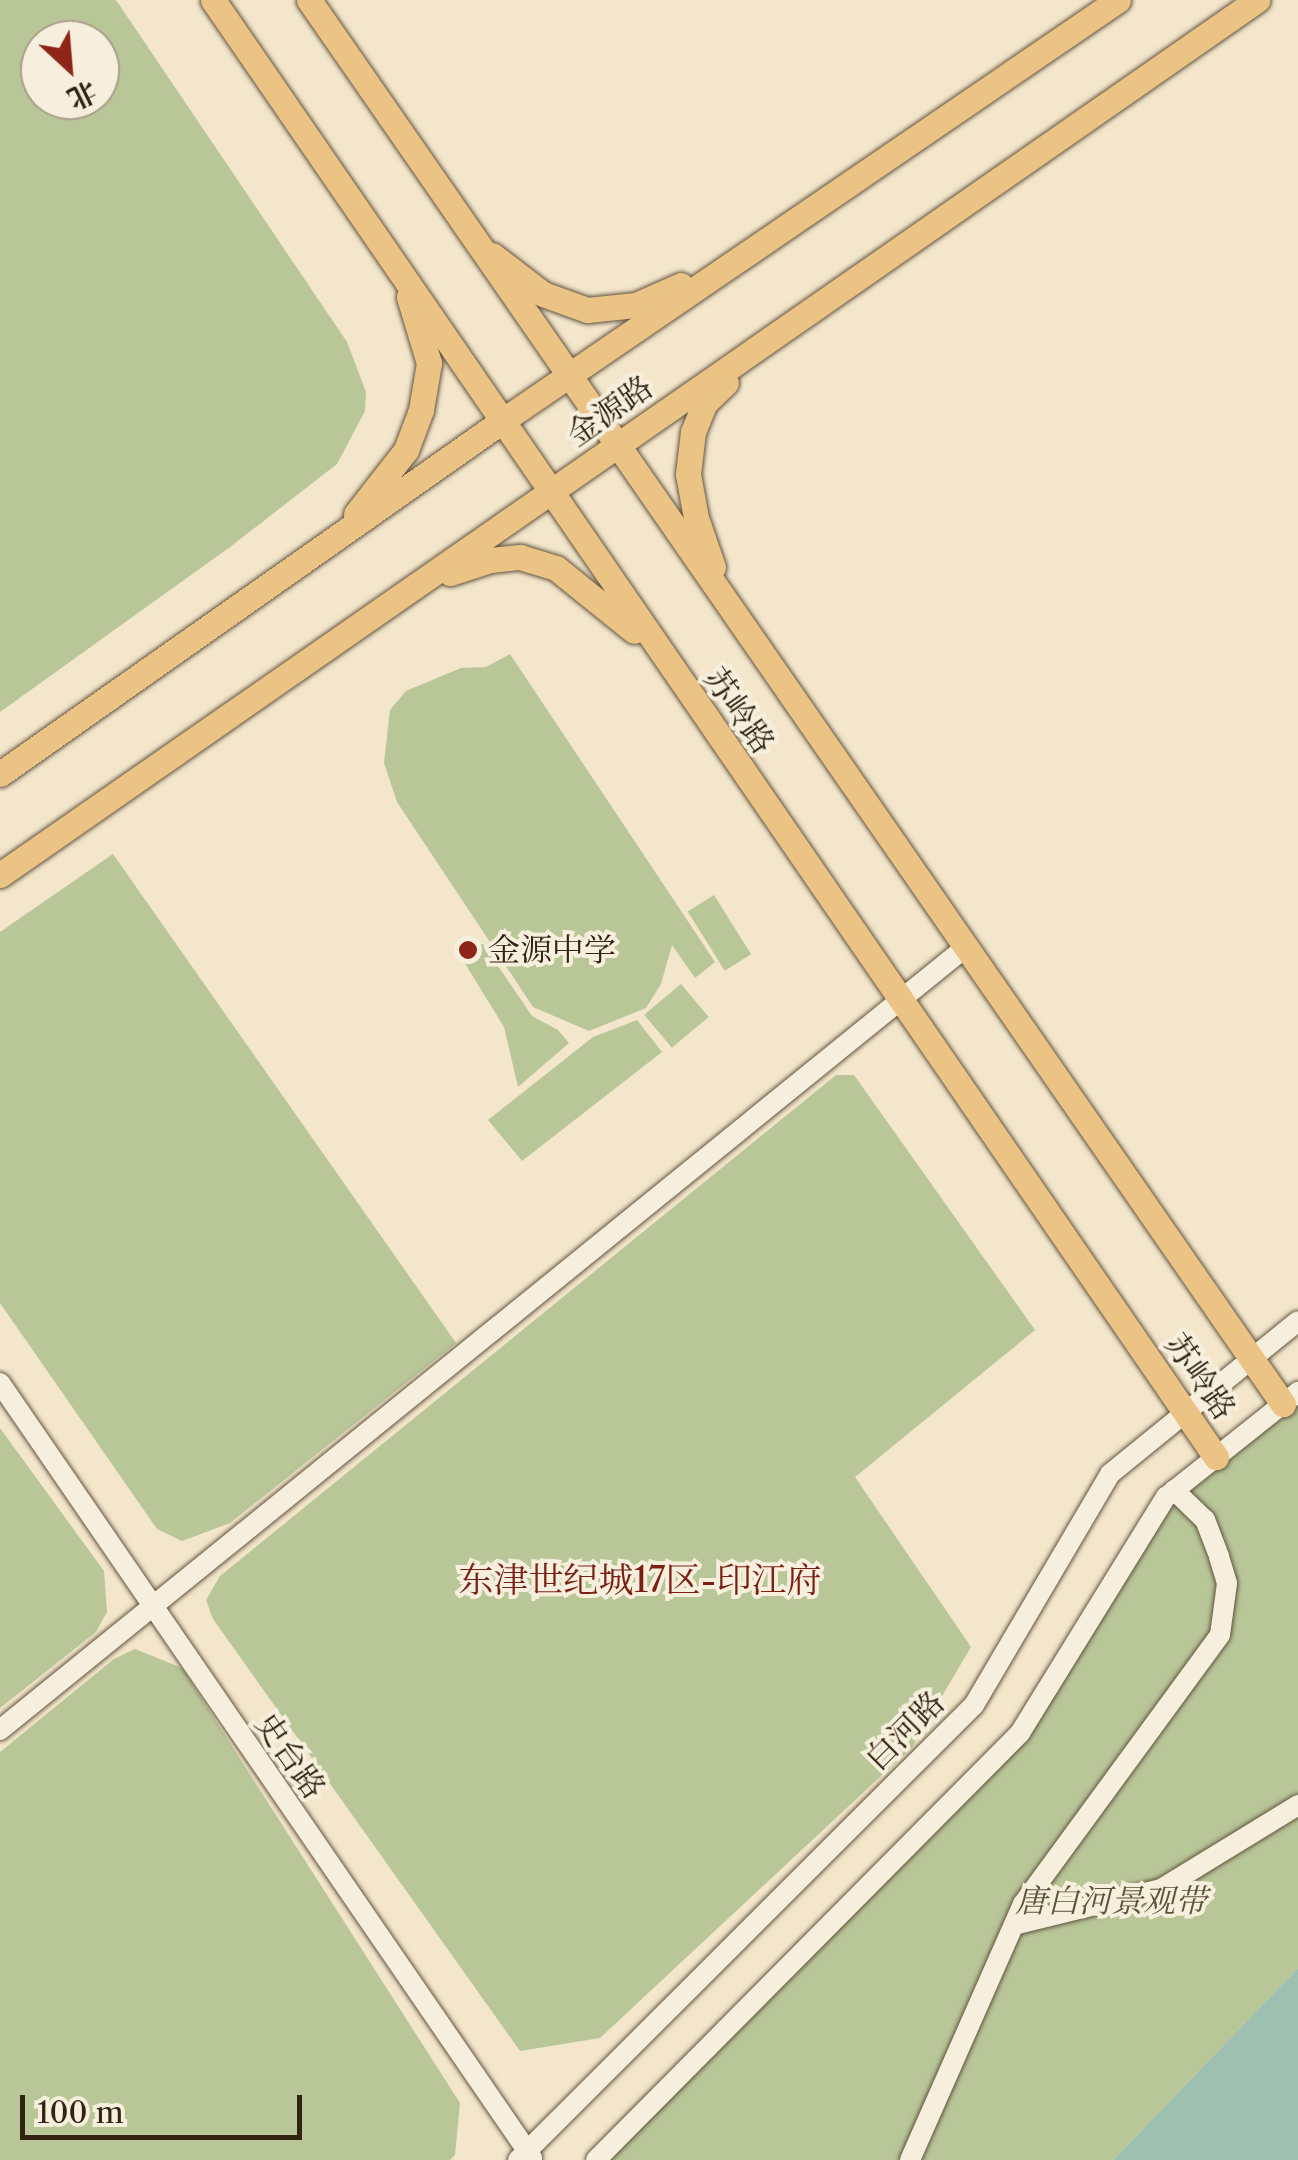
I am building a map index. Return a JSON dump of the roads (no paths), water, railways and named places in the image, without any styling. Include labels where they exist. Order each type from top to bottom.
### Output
[{"type":"main road","name":"苏岭路","points":[[213,0],[549,494],[1216,1457]]},
{"type":"main road","name":"苏岭路","points":[[309,0],[1252,1358],[1291,1398]]},
{"type":"main road","name":"金源路","points":[[0,774],[502,421],[1118,0]]},
{"type":"main road","name":"金源路","points":[[0,875],[1258,0]]},
{"type":"main road","points":[[472,239],[543,294],[587,310],[636,305],[739,260]]},
{"type":"main road","points":[[340,535],[406,450],[421,410],[428,362],[402,274]]},
{"type":"main road","points":[[725,600],[696,518],[688,474],[693,432],[705,403],[788,326]]},
{"type":"main road","points":[[404,594],[490,560],[520,558],[556,568],[656,648]]},
{"type":"street","points":[[0,1730],[966,947]]},
{"type":"street","name":"白河路","points":[[526,2157],[974,1704],[1110,1474],[1298,1322]]},
{"type":"street","name":"史台路","points":[[0,1383],[526,2157]]},
{"type":"street","points":[[596,2160],[1020,1733],[1174,1490],[1291,1398]]},
{"type":"street","points":[[910,2160],[1024,1904],[1220,1634],[1227,1603],[1223,1570],[1205,1520],[1174,1490]]},
{"type":"street","points":[[1014,1924],[1161,1890],[1298,1805]]},
{"type":"place","name":"金源中学","points":[[468,950]]},
{"type":"district","name":"东津世纪城17区-印江府","points":[[640,1580]]},
{"type":"park label","name":"唐白河景观带","points":[[1111,1901]]}]
